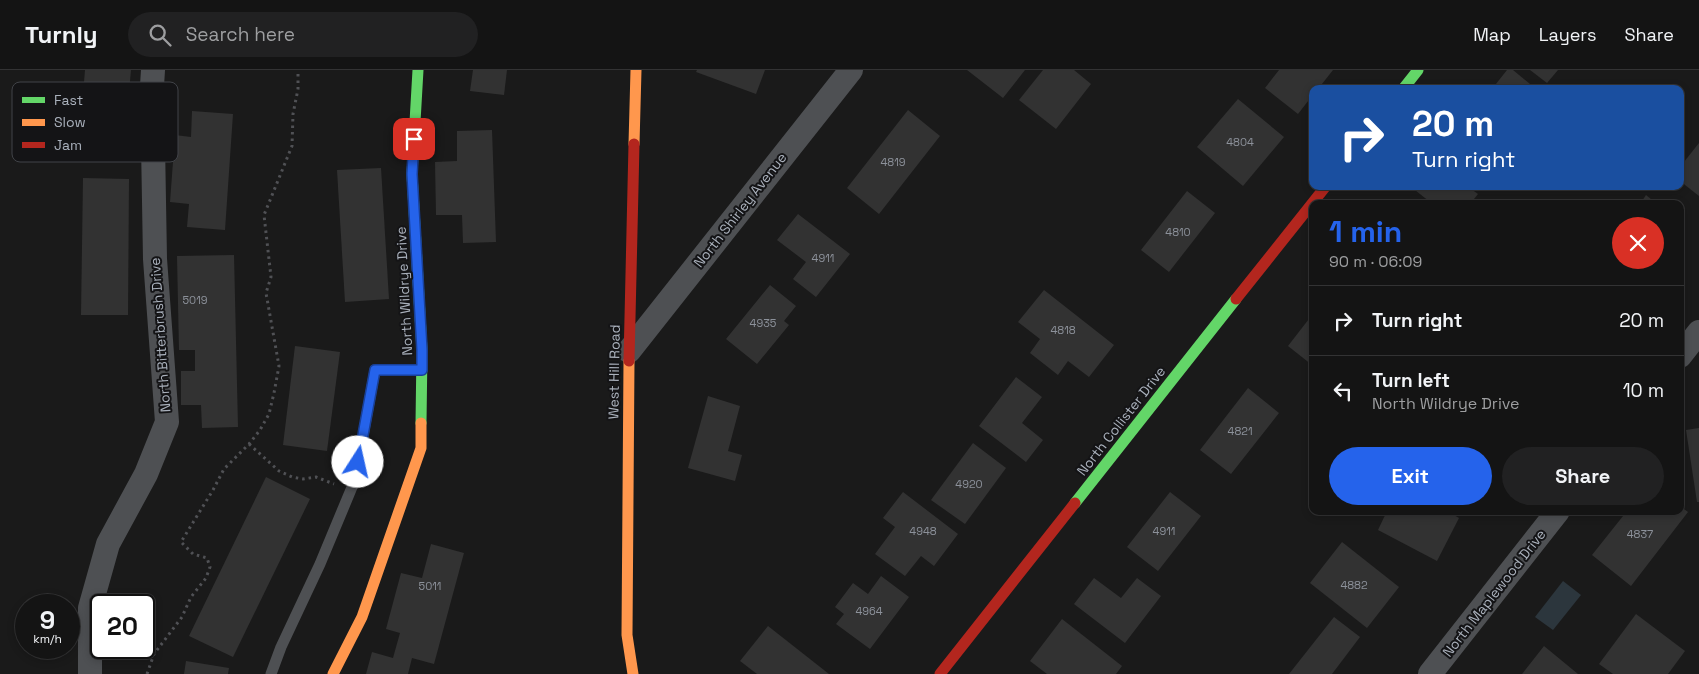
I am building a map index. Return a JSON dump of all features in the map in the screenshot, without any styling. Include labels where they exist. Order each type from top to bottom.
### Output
[{"type":"street","name":"North Wildrye Drive","points":[[333,674],[362,617],[421,448],[422,350],[412,174],[418,70]]},
{"type":"street","name":"West Hill Road","points":[[633,674],[627,635],[629,351],[636,70]]},
{"type":"street","name":"North Shirley Avenue","points":[[629,351],[851,70]]},
{"type":"street","points":[[1406,85],[1418,70]]},
{"type":"street","name":"North Bitterbrush Drive","points":[[90,674],[90,608],[108,544],[146,474],[167,422],[155,259],[153,162]]},
{"type":"street","name":"North Collister Drive","points":[[1315,200],[1323,190]]},
{"type":"street","name":"North Collister Drive","points":[[940,674],[1309,207]]},
{"type":"street","points":[[1684,351],[1699,332]]},
{"type":"street","name":"North Maplewood Drive","points":[[1430,674],[1555,515]]},
{"type":"lane","points":[[271,674],[281,647],[320,564],[355,480],[375,370],[422,370]]},
{"type":"path","points":[[147,674],[154,654],[182,617],[191,597],[206,578],[210,567],[207,558],[193,554],[181,542],[214,490],[224,469],[260,430],[269,414],[279,366],[266,293],[272,277],[264,215],[292,146],[293,114],[298,88],[298,70]]},
{"type":"path","points":[[248,444],[279,471],[302,479],[316,477],[339,486]]},
{"type":"shaded area","points":[[1563,581],[1581,595],[1553,630],[1535,617]]},
{"type":"building","points":[[85,70],[131,70],[130,82],[84,82]]},
{"type":"building","points":[[473,70],[507,70],[504,95],[470,91]]},
{"type":"building","points":[[697,70],[765,70],[756,94],[696,72]]},
{"type":"building","points":[[967,70],[1025,70],[1003,98]]},
{"type":"building","points":[[1043,70],[1074,70],[1091,84],[1056,129],[1019,100]]},
{"type":"building","points":[[1279,70],[1333,70],[1321,85],[1309,85],[1309,100],[1298,114],[1265,88]]},
{"type":"building","points":[[1507,70],[1513,70],[1531,85],[1495,85]]},
{"type":"building","points":[[1530,70],[1558,70],[1547,83]]},
{"type":"building","points":[[1238,99],[1284,137],[1243,186],[1197,147]]},
{"type":"building","points":[[908,110],[940,136],[879,214],[847,188]]},
{"type":"building","points":[[192,111],[233,114],[225,230],[187,227],[189,204],[170,202],[173,162],[178,162],[178,135],[191,137]]},
{"type":"building","points":[[492,130],[496,242],[463,243],[462,215],[436,215],[435,162],[457,161],[457,131]]},
{"type":"building","points":[[1699,143],[1699,196],[1684,184],[1684,162]]},
{"type":"building","points":[[381,168],[389,299],[345,302],[337,170]]},
{"type":"building","points":[[83,178],[129,179],[128,315],[81,315]]},
{"type":"building","points":[[1415,190],[1472,190],[1478,194],[1473,200],[1428,200]]},
{"type":"building","points":[[1187,191],[1215,213],[1169,272],[1141,250]]},
{"type":"building","points":[[1646,195],[1652,200],[1643,200]]},
{"type":"building","points":[[798,214],[850,254],[816,297],[793,279],[806,262],[777,240]]},
{"type":"building","points":[[234,255],[238,427],[202,428],[201,405],[181,405],[181,371],[195,371],[195,350],[179,350],[177,256]]},
{"type":"building","points":[[770,285],[796,306],[784,321],[789,325],[757,364],[726,339]]},
{"type":"building","points":[[1044,290],[1114,345],[1089,377],[1068,361],[1058,375],[1030,353],[1040,339],[1018,322]]},
{"type":"building","points":[[1309,319],[1309,363],[1288,346]]},
{"type":"building","points":[[295,346],[340,352],[327,451],[283,445]]},
{"type":"building","points":[[1016,377],[1042,397],[1022,423],[1043,440],[1026,462],[979,426]]},
{"type":"building","points":[[1248,388],[1279,413],[1231,474],[1200,450]]},
{"type":"building","points":[[708,396],[740,406],[728,451],[742,455],[735,481],[688,468]]},
{"type":"building","points":[[1699,428],[1699,502],[1697,502],[1686,430]]},
{"type":"building","points":[[973,443],[1006,468],[965,524],[931,500]]},
{"type":"building","points":[[266,477],[310,499],[233,657],[189,636]]},
{"type":"building","points":[[903,492],[958,534],[934,566],[921,556],[905,576],[875,554],[895,527],[883,518]]},
{"type":"building","points":[[1170,492],[1201,516],[1158,571],[1127,547]]},
{"type":"building","points":[[1684,509],[1688,512],[1631,586],[1592,555],[1624,515],[1684,515]]},
{"type":"building","points":[[1385,515],[1454,515],[1459,518],[1437,561],[1378,530]]},
{"type":"building","points":[[1342,542],[1399,587],[1367,628],[1310,583]]},
{"type":"building","points":[[431,544],[464,553],[434,664],[412,658],[408,674],[366,674],[372,652],[393,658],[400,633],[386,629],[401,573],[422,578]]},
{"type":"building","points":[[881,576],[909,597],[870,649],[836,624],[844,614],[835,607],[853,583],[868,594]]},
{"type":"building","points":[[1094,578],[1121,598],[1137,578],[1161,596],[1125,643],[1074,604]]},
{"type":"building","points":[[1636,614],[1685,651],[1668,674],[1613,674],[1599,664]]},
{"type":"building","points":[[1334,617],[1360,637],[1332,674],[1289,674]]},
{"type":"building","points":[[1062,619],[1122,666],[1116,674],[1047,674],[1030,661]]},
{"type":"building","points":[[768,626],[829,674],[757,674],[740,661]]},
{"type":"building","points":[[1544,646],[1578,674],[1522,674]]},
{"type":"building","points":[[186,661],[229,668],[228,674],[184,674]]},
{"type":"traffic: fast","points":[[418,70],[412,174],[422,350],[421,423]]},
{"type":"traffic: fast","points":[[1406,85],[1418,70]]},
{"type":"traffic: fast","points":[[1075,503],[1236,299]]},
{"type":"traffic: slow","points":[[634,144],[636,70]]},
{"type":"traffic: slow","points":[[629,361],[627,635],[633,674]]},
{"type":"traffic: slow","points":[[333,674],[362,617],[421,448],[421,423]]},
{"type":"traffic: jam","points":[[629,361],[634,144]]},
{"type":"traffic: jam","points":[[1315,200],[1323,190]]},
{"type":"traffic: jam","points":[[1236,299],[1309,207]]},
{"type":"traffic: jam","points":[[940,674],[1075,503]]},
{"type":"route","points":[[358,462],[375,370],[422,370],[412,174],[414,139]]}]
